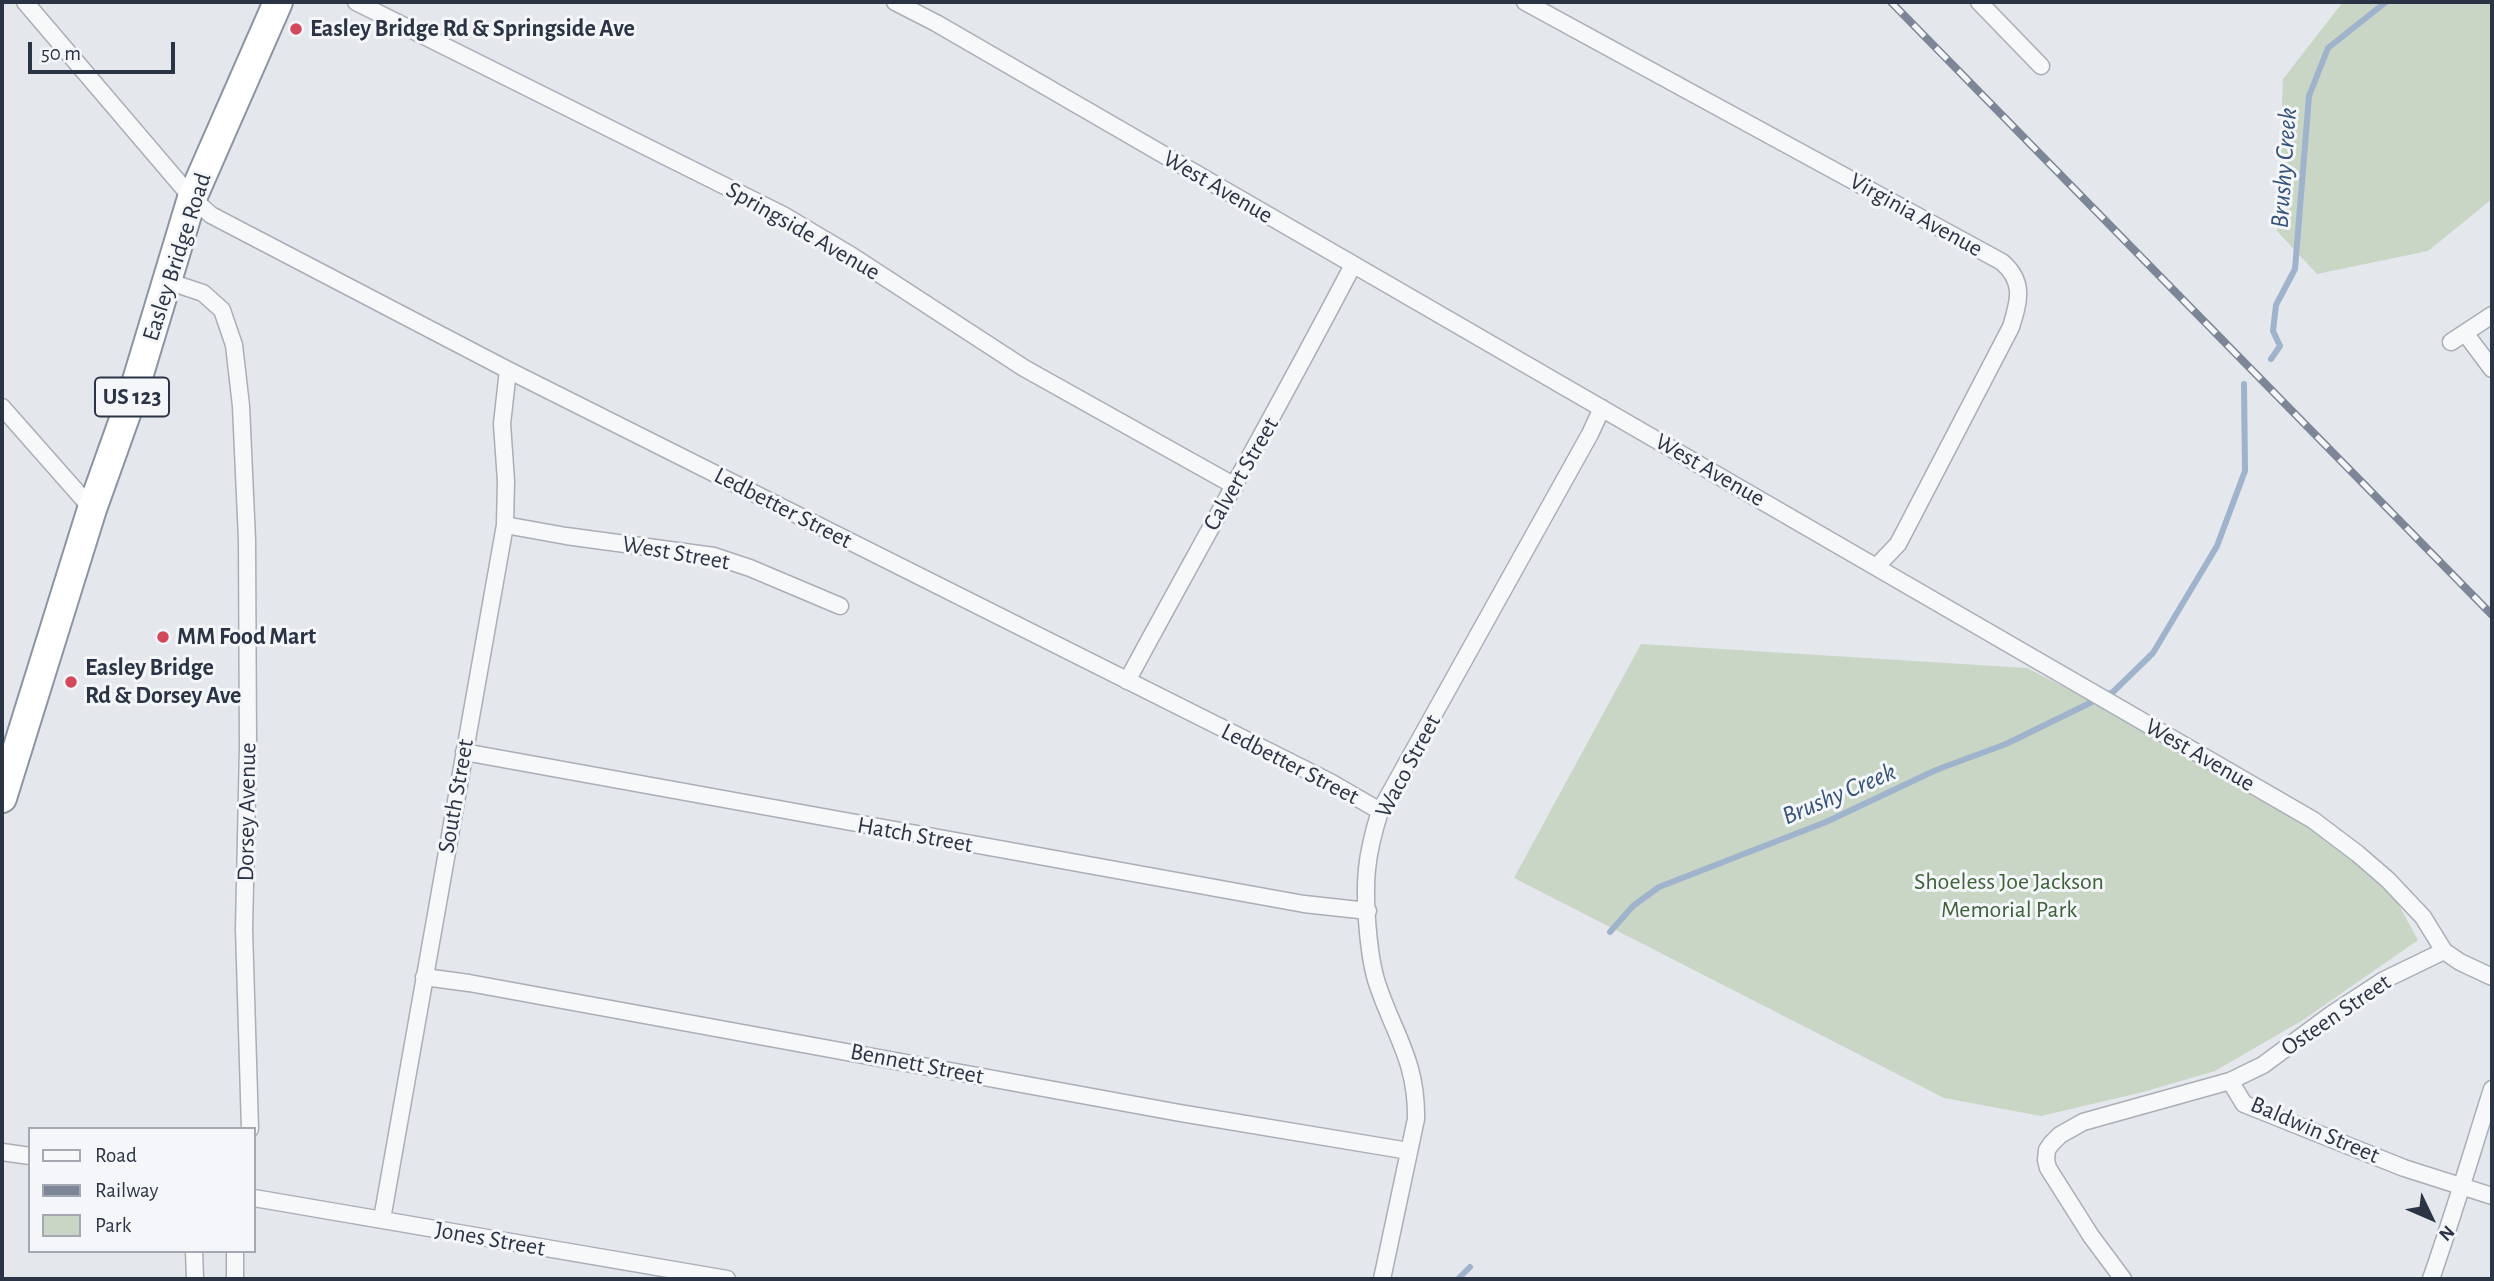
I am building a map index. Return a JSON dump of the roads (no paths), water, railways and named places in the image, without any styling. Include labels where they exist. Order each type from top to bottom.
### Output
[{"type":"highway","name":"Easley Bridge Road","points":[[2,798],[92,509],[132,397],[192,198],[278,2]]},
{"type":"street","name":"Ledbetter Street","points":[[25,2],[192,198],[211,215],[508,370],[1330,782],[1380,811]]},
{"type":"street","name":"Springside Avenue","points":[[356,2],[783,215],[852,256],[1024,368],[1235,486]]},
{"type":"street","name":"West Avenue","points":[[895,2],[1877,566],[2313,820],[2388,880],[2423,918],[2444,951],[2492,977]]},
{"type":"street","name":"Virginia Avenue","points":[[1525,2],[2002,262],[2013,275],[2020,290],[2011,327],[1904,534],[1877,566]]},
{"type":"street","points":[[1979,2],[2041,66]]},
{"type":"street","name":"Calvert Street","points":[[1127,681],[1285,397],[1353,265]]},
{"type":"street","name":"Dorsey Avenue","points":[[167,281],[204,293],[222,310],[233,345],[241,406],[247,554],[248,748],[244,929],[250,1127]]},
{"type":"street","points":[[2451,342],[2492,315]]},
{"type":"street","points":[[2465,333],[2492,369]]},
{"type":"street","name":"South Street","points":[[382,1220],[505,525],[506,481],[502,424],[508,370]]},
{"type":"street","points":[[2,407],[92,509]]},
{"type":"street","name":"Waco Street","points":[[1382,1279],[1416,1119],[1415,1082],[1405,1048],[1378,987],[1372,966],[1366,871],[1380,811],[1602,408]]},
{"type":"street","name":"West Street","points":[[505,525],[714,556],[750,568],[840,606]]},
{"type":"street","name":"Hatch Street","points":[[464,752],[1304,904],[1368,911]]},
{"type":"street","name":"Osteen Street","points":[[2230,1081],[2263,1065],[2384,980],[2444,951]]},
{"type":"street","name":"Bennett Street","points":[[424,978],[469,983],[1180,1113],[1409,1151]]},
{"type":"street","name":"Baldwin Street","points":[[2123,1279],[2091,1236],[2047,1166],[2047,1150],[2060,1135],[2083,1122],[2230,1081],[2244,1104],[2404,1168],[2492,1196]]},
{"type":"street","points":[[2431,1279],[2492,1089]]},
{"type":"street","points":[[2,1152],[28,1157]]},
{"type":"street","name":"Jones Street","points":[[256,1198],[727,1279]]},
{"type":"street","points":[[194,1253],[195,1279]]},
{"type":"street","points":[[234,1279],[235,1253]]},
{"type":"waterway","name":"Brushy Creek","points":[[2271,359],[2280,346],[2273,331],[2276,305],[2295,269],[2309,96],[2328,48],[2386,2]]},
{"type":"waterway","name":"Brushy Creek","points":[[2107,695],[2153,653],[2217,546],[2245,471],[2244,384]]},
{"type":"waterway","name":"Brushy Creek","points":[[1610,932],[1633,906],[1659,887],[1826,822],[1936,770],[2006,744],[2092,702]]},
{"type":"waterway","name":"Brushy Creek","points":[[1458,1279],[1470,1267]]},
{"type":"railway","points":[[1891,2],[2492,615]]},
{"type":"place","name":"Easley Bridge Rd & Springside Ave","points":[[296,29]]},
{"type":"place","name":"MM Food Mart","points":[[163,637]]},
{"type":"place","name":"Easley Bridge Rd & Dorsey Ave","points":[[71,682]]},
{"type":"park label","name":"Shoeless Joe Jackson Memorial Park","points":[[2009,896]]}]
